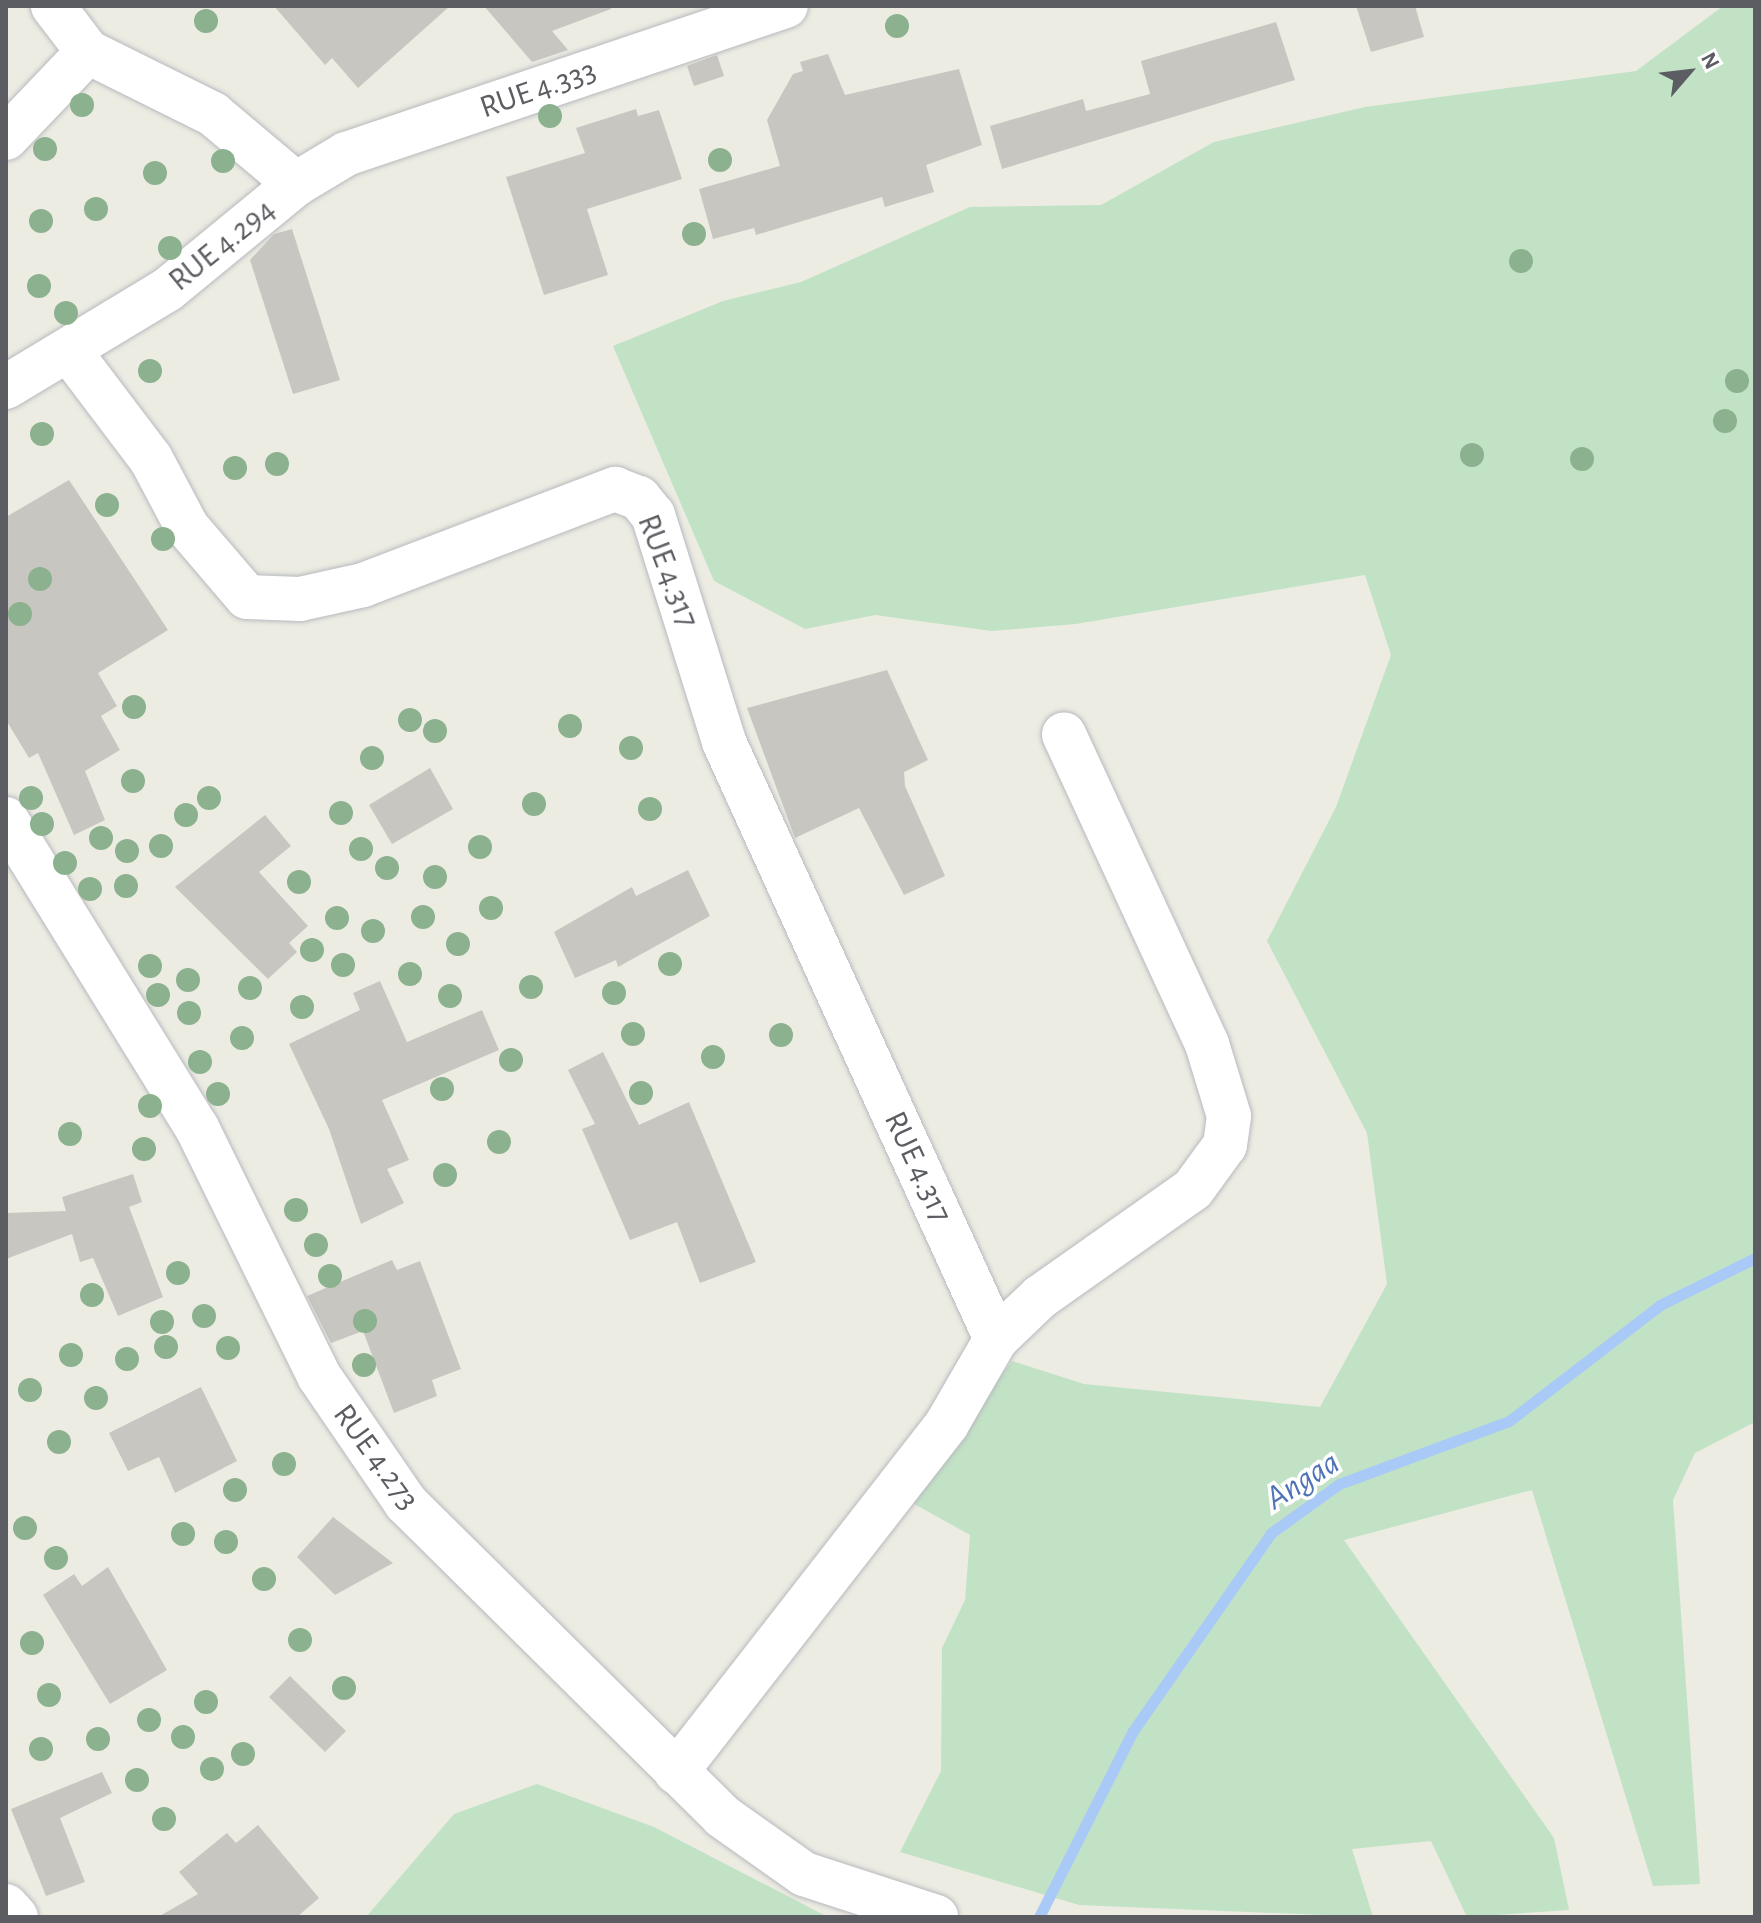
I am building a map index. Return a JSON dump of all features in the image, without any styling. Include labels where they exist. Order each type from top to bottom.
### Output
[{"type":"street","name":"RUE 4.294","points":[[6,387],[70,352],[167,290],[296,184],[213,114],[88,52],[53,6]]},
{"type":"street","name":"RUE 4.333","points":[[296,184],[346,154],[786,6]]},
{"type":"street","points":[[6,138],[88,52]]},
{"type":"street","name":"RUE 4.317","points":[[70,352],[151,459],[187,527],[247,597],[300,599],[363,585],[587,497],[615,489],[639,498],[670,558],[724,742],[996,1339]]},
{"type":"street","points":[[676,1772],[929,1448],[996,1339],[1040,1297],[1193,1189],[1225,1145],[1229,1116],[1207,1044],[1064,734]]},
{"type":"street","name":"RUE 4.273","points":[[6,819],[197,1128],[319,1376],[374,1460],[444,1544],[722,1816],[804,1874],[936,1917]]},
{"type":"street","points":[[6,1906],[16,1917]]},
{"type":"green space","points":[[1723,6],[1755,6],[1755,1422],[1695,1453],[1673,1500],[1700,1884],[1653,1886],[1532,1490],[1344,1540],[1554,1838],[1569,1910],[1467,1917],[1431,1841],[1352,1849],[1373,1917],[1079,1905],[900,1852],[941,1771],[942,1648],[965,1600],[970,1535],[909,1501],[1012,1361],[1084,1384],[1320,1407],[1387,1284],[1367,1133],[1267,941],[1336,807],[1391,655],[1365,575],[1076,624],[992,631],[875,615],[805,629],[714,581],[613,346],[723,301],[801,282],[970,207],[1101,205],[1214,142],[1365,107],[1636,71]]},
{"type":"green space","points":[[537,1784],[654,1827],[828,1917],[366,1917],[454,1814]]},
{"type":"building","points":[[274,6],[450,6],[358,88],[332,58],[325,65]]},
{"type":"building","points":[[484,6],[610,6],[611,9],[552,31],[568,50],[532,62]]},
{"type":"building","points":[[1356,6],[1415,6],[1424,37],[1371,52]]},
{"type":"building","points":[[1276,22],[1295,80],[1002,169],[990,126],[1083,99],[1086,111],[1150,94],[1141,61]]},
{"type":"building","points":[[828,54],[845,95],[959,69],[982,145],[926,165],[934,192],[885,207],[882,197],[756,235],[754,228],[713,239],[699,189],[780,166],[767,120],[793,74],[803,71],[800,62]]},
{"type":"building","points":[[717,55],[724,76],[694,86],[687,66]]},
{"type":"building","points":[[636,109],[638,116],[659,110],[682,179],[587,209],[608,275],[544,295],[506,177],[585,153],[576,128]]},
{"type":"building","points":[[292,229],[340,380],[293,394],[250,260],[274,234]]},
{"type":"building","points":[[69,480],[168,630],[98,673],[117,706],[101,716],[120,750],[85,771],[105,820],[74,835],[38,753],[29,758],[6,720],[6,517]]},
{"type":"building","points":[[887,670],[928,760],[904,772],[905,786],[945,876],[904,895],[859,808],[795,838],[747,708]]},
{"type":"building","points":[[430,768],[453,809],[392,844],[369,805]]},
{"type":"building","points":[[265,815],[291,846],[259,872],[308,926],[289,943],[297,952],[268,979],[175,887]]},
{"type":"building","points":[[688,870],[710,916],[618,967],[616,960],[575,978],[554,932],[632,887],[636,896]]},
{"type":"building","points":[[380,981],[407,1042],[482,1010],[499,1050],[382,1100],[409,1160],[387,1169],[404,1203],[361,1224],[329,1129],[289,1044],[360,1010],[353,993]]},
{"type":"building","points":[[603,1052],[639,1125],[689,1102],[756,1262],[700,1283],[677,1222],[630,1240],[582,1129],[595,1124],[568,1070]]},
{"type":"building","points":[[133,1174],[142,1202],[129,1207],[163,1297],[118,1316],[93,1258],[80,1262],[72,1234],[6,1259],[6,1213],[66,1211],[62,1197]]},
{"type":"building","points":[[392,1260],[397,1270],[420,1261],[461,1369],[432,1380],[437,1396],[394,1413],[363,1331],[331,1343],[307,1296]]},
{"type":"building","points":[[201,1387],[237,1461],[175,1493],[159,1457],[128,1471],[109,1433]]},
{"type":"building","points":[[333,1517],[393,1563],[335,1595],[297,1557]]},
{"type":"building","points":[[108,1567],[167,1670],[110,1704],[43,1595],[74,1574],[82,1586]]},
{"type":"building","points":[[290,1676],[346,1731],[325,1752],[269,1697]]},
{"type":"building","points":[[102,1772],[112,1793],[60,1818],[85,1882],[46,1896],[11,1809]]},
{"type":"building","points":[[258,1825],[319,1898],[297,1917],[158,1917],[198,1894],[179,1872],[227,1833],[236,1843]]},
{"type":"waterway","name":"Angaa","points":[[1039,1917],[1133,1731],[1271,1533],[1339,1484],[1509,1421],[1660,1305],[1755,1258]]}]
